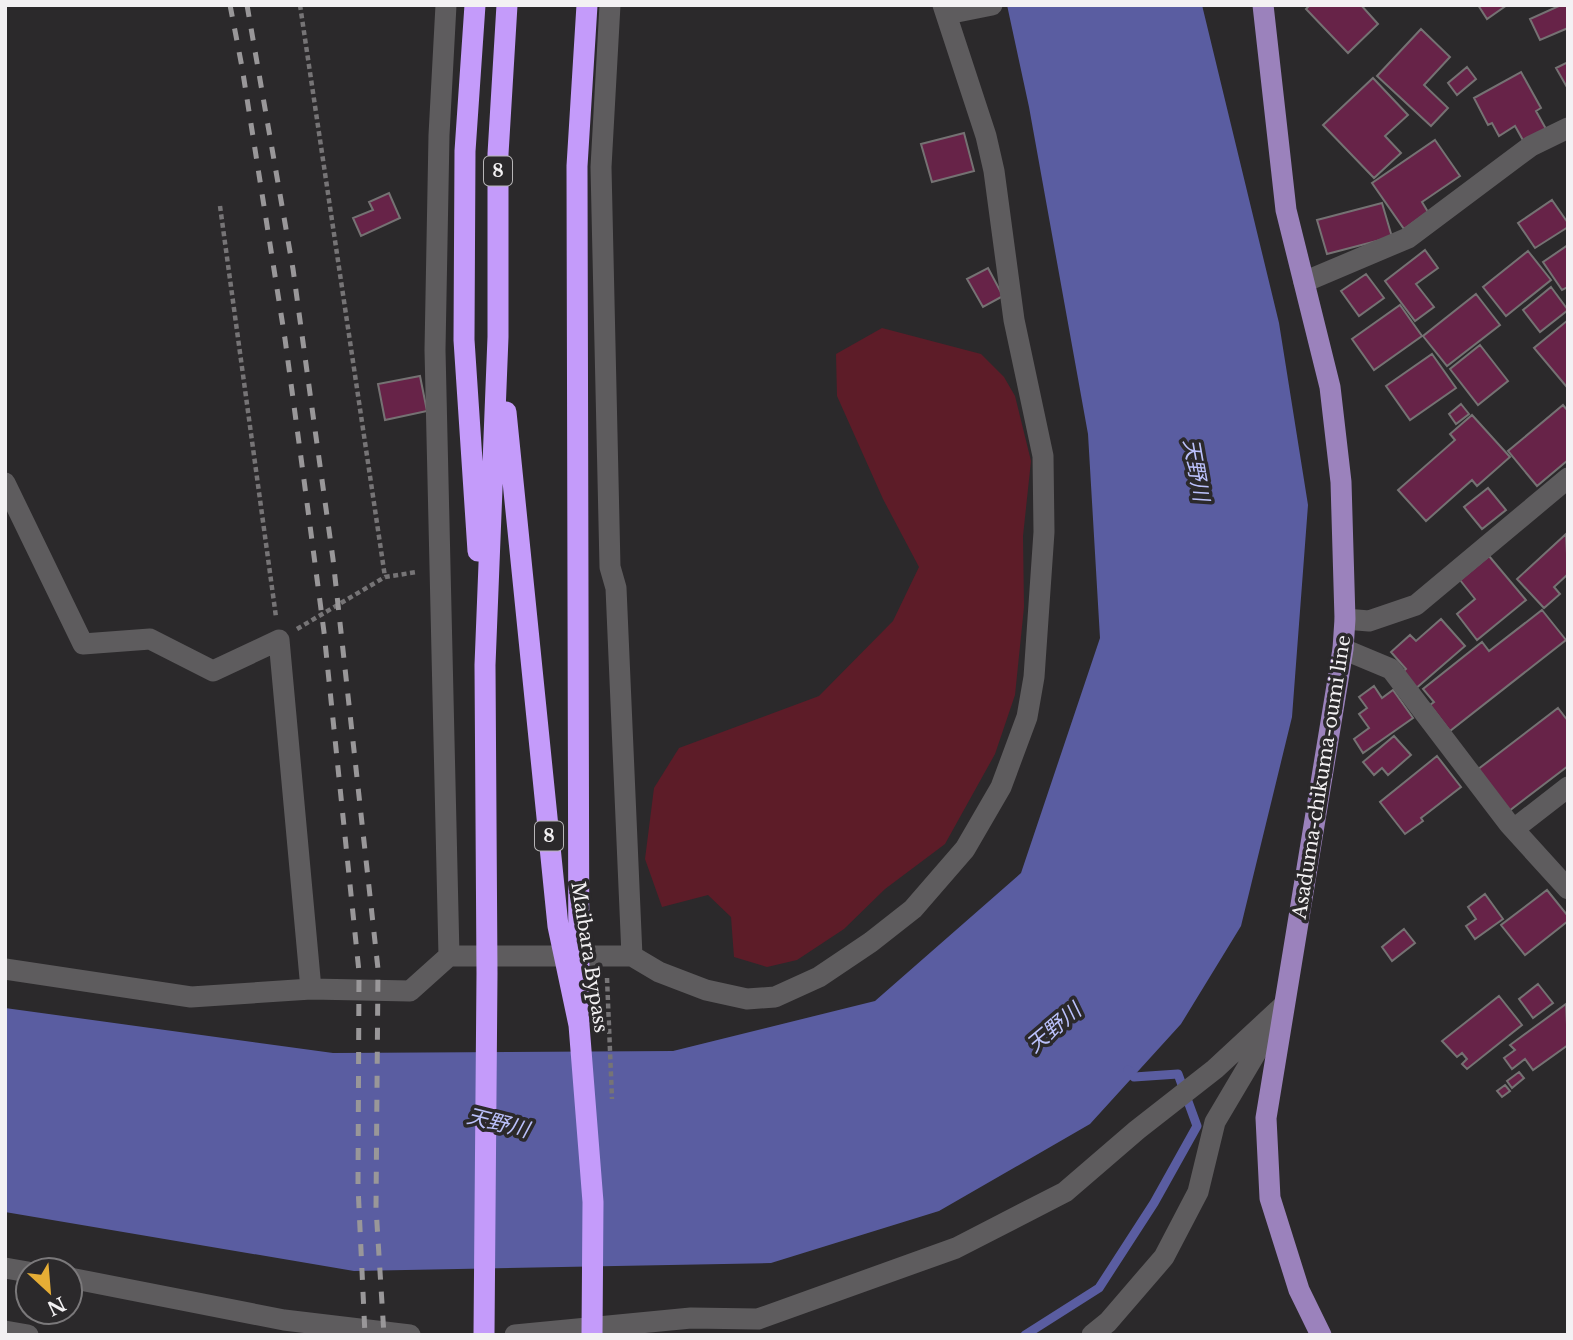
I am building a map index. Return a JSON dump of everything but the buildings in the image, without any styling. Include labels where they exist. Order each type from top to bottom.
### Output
[{"type":"highway","points":[[475,5],[465,151],[464,340],[485,665]]},
{"type":"highway","name":"Maibara Bypass","points":[[484,1335],[487,973],[485,665],[498,337],[498,154],[507,5]]},
{"type":"highway","points":[[579,1025],[578,166],[587,5]]},
{"type":"highway","name":"Maibara Bypass","points":[[498,337],[558,926],[579,1025],[593,1202],[592,1335]]},
{"type":"main road","name":"Asaduma-chikuma-oumi line","points":[[1263,5],[1286,210],[1330,387],[1340,482],[1345,619],[1343,649],[1266,1118],[1270,1198],[1299,1290],[1321,1335]]},
{"type":"street","points":[[446,5],[439,135],[435,350],[449,956]]},
{"type":"street","points":[[610,5],[601,167],[609,553],[616,589],[632,956]]},
{"type":"street","points":[[5,969],[191,997],[311,989],[410,991],[449,956],[632,956],[659,972],[706,990],[747,999],[775,997],[819,977],[871,942],[913,909],[965,849],[1000,787],[1027,717],[1034,677],[1044,532],[1043,456],[1014,320],[994,171],[986,136],[945,10],[984,7]]},
{"type":"street","points":[[1304,282],[1408,238],[1531,146],[1568,128]]},
{"type":"street","points":[[1345,619],[1368,621],[1416,604],[1568,478]]},
{"type":"street","points":[[5,484],[83,644],[150,639],[213,671],[279,640],[311,989]]},
{"type":"street","points":[[1343,649],[1391,669],[1514,829],[1568,889]]},
{"type":"street","points":[[1514,829],[1568,787]]},
{"type":"street","points":[[515,1335],[685,1326],[758,1319],[956,1248],[1065,1192],[1137,1130],[1215,1069],[1284,1005]]},
{"type":"street","points":[[1092,1335],[1108,1322],[1164,1257],[1198,1192],[1215,1122],[1284,1005]]},
{"type":"street","points":[[84,1281],[284,1320],[410,1335]]},
{"type":"street","points":[[5,1331],[28,1335]]},
{"type":"path","points":[[300,5],[386,576]]},
{"type":"path","points":[[220,206],[279,640],[386,576],[439,570]]},
{"type":"shaded area","points":[[882,328],[981,354],[1004,377],[1015,396],[1031,461],[1023,536],[1024,607],[1015,695],[995,754],[945,844],[885,889],[844,929],[797,960],[767,967],[734,957],[731,917],[708,895],[662,907],[645,859],[654,788],[679,748],[819,696],[893,621],[919,567],[883,499],[837,396],[836,354]]},
{"type":"water","name":"天野川","points":[[1007,5],[1202,5],[1279,323],[1308,505],[1292,717],[1241,926],[1181,1024],[1090,1124],[939,1211],[771,1263],[354,1271],[5,1212],[5,1008],[333,1053],[673,1051],[875,1001],[1021,873],[1100,638],[1088,434],[1029,107]]},
{"type":"waterway","points":[[1025,1335],[1099,1288],[1154,1203],[1197,1126],[1178,1074],[1134,1077],[1128,1070]]},
{"type":"railway","points":[[230,5],[285,339],[304,480],[324,632],[359,972],[358,1186],[365,1335]]},
{"type":"railway","points":[[247,5],[293,269],[333,559],[378,969],[376,1208],[384,1335]]}]
